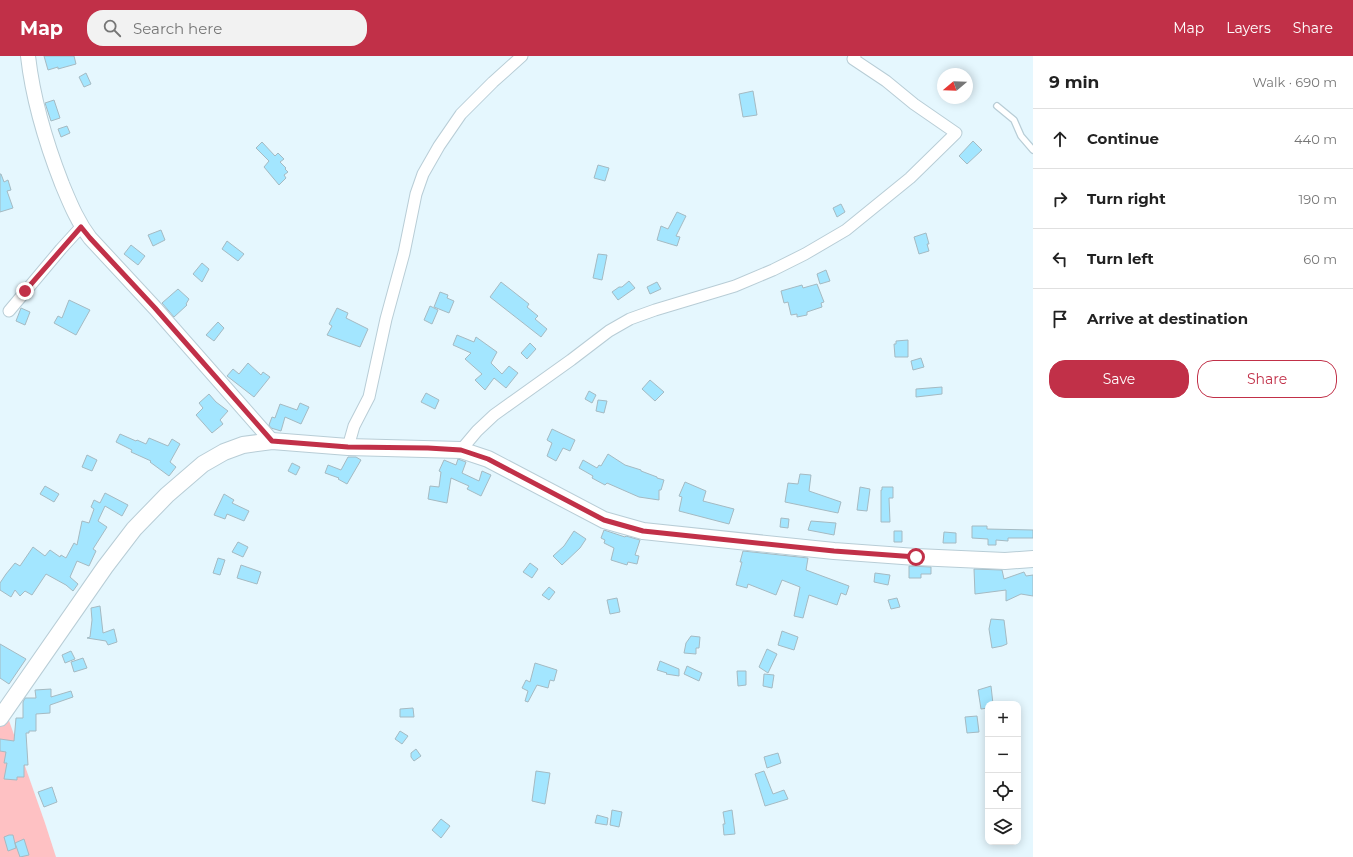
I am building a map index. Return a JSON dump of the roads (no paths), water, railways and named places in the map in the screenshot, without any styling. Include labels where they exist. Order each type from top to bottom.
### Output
[{"type":"main road","points":[[0,718],[105,567],[134,529],[167,495],[203,464],[224,452],[243,445],[272,441],[348,447],[461,450],[488,459],[604,520],[643,531],[834,551],[909,557],[1005,561],[1033,559]]},
{"type":"street","points":[[28,56],[37,104],[48,145],[73,212],[81,227],[155,308],[272,441]]},
{"type":"street","points":[[348,447],[354,426],[369,397],[386,319],[404,253],[416,194],[423,174],[439,146],[461,114],[522,56]]},
{"type":"street","points":[[461,450],[477,431],[494,415],[609,331],[630,319],[735,286],[773,270],[805,254],[846,230],[910,178],[956,133],[914,104],[886,81],[853,59],[855,56]]},
{"type":"street","points":[[9,311],[81,227]]},
{"type":"lane","points":[[997,106],[1014,120],[1022,136],[1033,150]]}]
